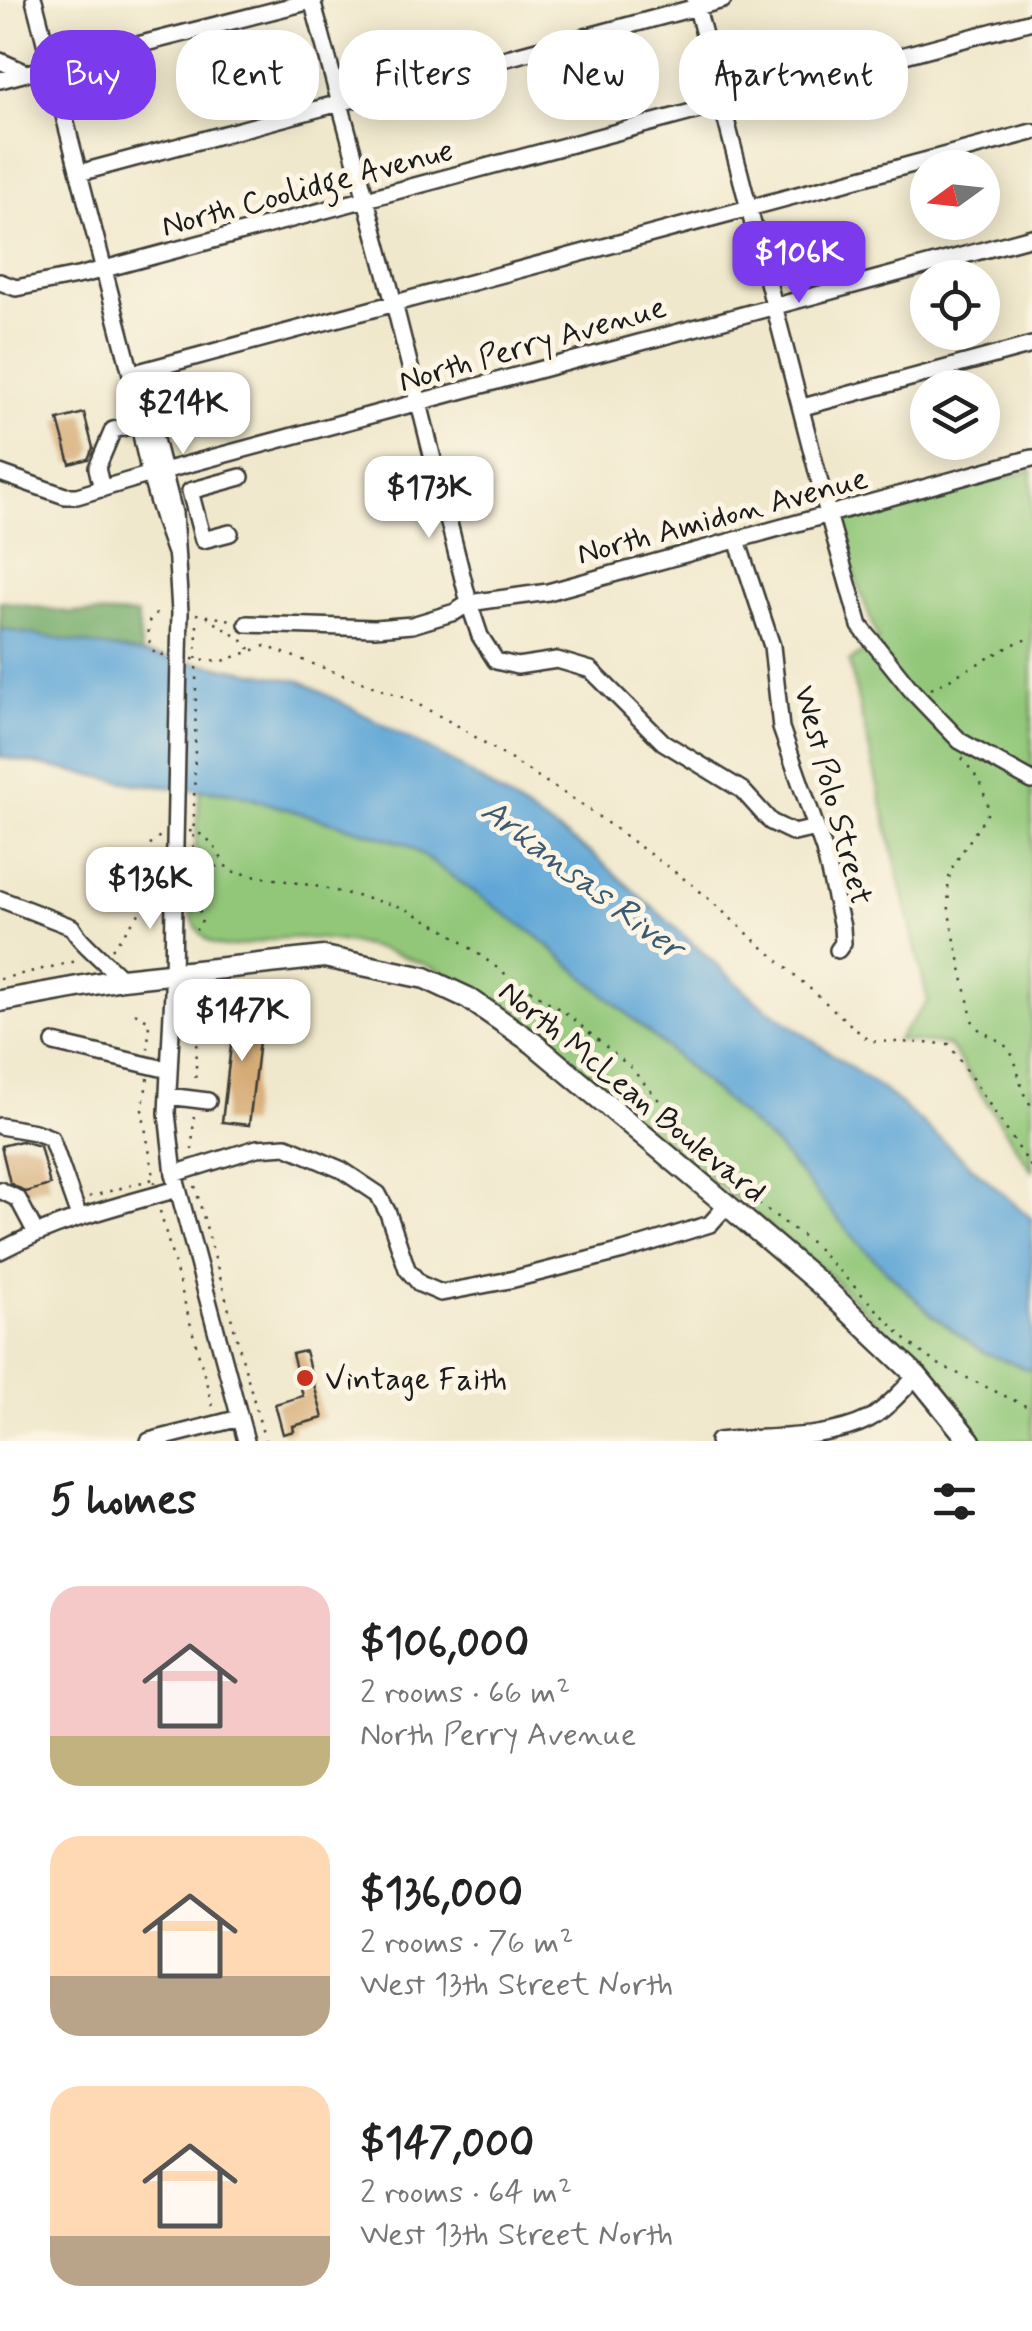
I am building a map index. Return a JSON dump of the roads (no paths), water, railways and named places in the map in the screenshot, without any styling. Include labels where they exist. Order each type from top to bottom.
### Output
[{"type":"main road","name":"North McLean Boulevard","points":[[0,1001],[122,979],[324,957],[425,978],[468,998],[533,1043],[727,1205],[819,1284],[916,1376],[970,1441]]},
{"type":"street","points":[[34,0],[42,30]]},
{"type":"street","points":[[156,40],[313,0],[339,99]]},
{"type":"street","points":[[507,57],[723,0]]},
{"type":"street","points":[[696,4],[703,30]]},
{"type":"street","name":"North Coolidge Avenue","points":[[908,55],[1032,21]]},
{"type":"street","points":[[0,62],[28,72]]},
{"type":"street","points":[[0,80],[28,72]]},
{"type":"street","points":[[79,173],[339,103]]},
{"type":"street","name":"North Coolidge Avenue","points":[[0,282],[16,288],[103,269],[679,116]]},
{"type":"street","points":[[65,120],[131,374],[138,424],[174,513],[180,612],[168,1096],[182,1183],[246,1441]]},
{"type":"street","points":[[345,120],[469,603],[480,636],[496,661],[518,666],[568,662],[592,670],[663,742],[742,790],[771,822],[794,834],[816,828]]},
{"type":"street","points":[[726,120],[860,626],[916,696],[960,740],[1032,781]]},
{"type":"street","points":[[131,374],[1032,132]]},
{"type":"street","name":"North Perry Avenue","points":[[0,473],[65,496],[77,496],[1032,237]]},
{"type":"street","points":[[802,407],[1032,345]]},
{"type":"street","points":[[131,374],[150,420],[157,473]]},
{"type":"street","points":[[102,489],[97,468],[113,430],[138,424]]},
{"type":"street","name":"North Amidon Avenue","points":[[247,624],[412,626],[455,612],[469,603],[548,592],[1032,458]]},
{"type":"street","points":[[230,533],[203,540],[190,491],[241,477]]},
{"type":"street","name":"West Polo Street","points":[[737,540],[772,646],[781,728],[816,828],[842,927],[843,943],[838,950]]},
{"type":"street","points":[[0,898],[72,927],[75,936],[122,979]]},
{"type":"street","points":[[54,1043],[170,1070]]},
{"type":"street","points":[[168,1096],[201,1100]]},
{"type":"street","points":[[0,1126],[51,1138],[77,1209]]},
{"type":"street","points":[[0,1252],[77,1209],[156,1186],[182,1183],[257,1148],[286,1146],[342,1170],[378,1194],[407,1270],[420,1284],[441,1293],[510,1280],[675,1235],[710,1224],[727,1205]]},
{"type":"street","points":[[0,1190],[18,1198],[36,1233]]},
{"type":"street","points":[[718,1441],[804,1438],[830,1432],[869,1419],[916,1376]]},
{"type":"street","points":[[149,1441],[240,1418]]},
{"type":"water","name":"Arkansas River","points":[[0,629],[301,681],[453,762],[594,855],[757,1001],[890,1095],[1032,1219],[1032,1371],[983,1352],[932,1315],[862,1247],[776,1146],[538,937],[406,844],[232,793],[136,784],[0,757]]},
{"type":"place","name":"Vintage Faith","points":[[305,1378]]}]
